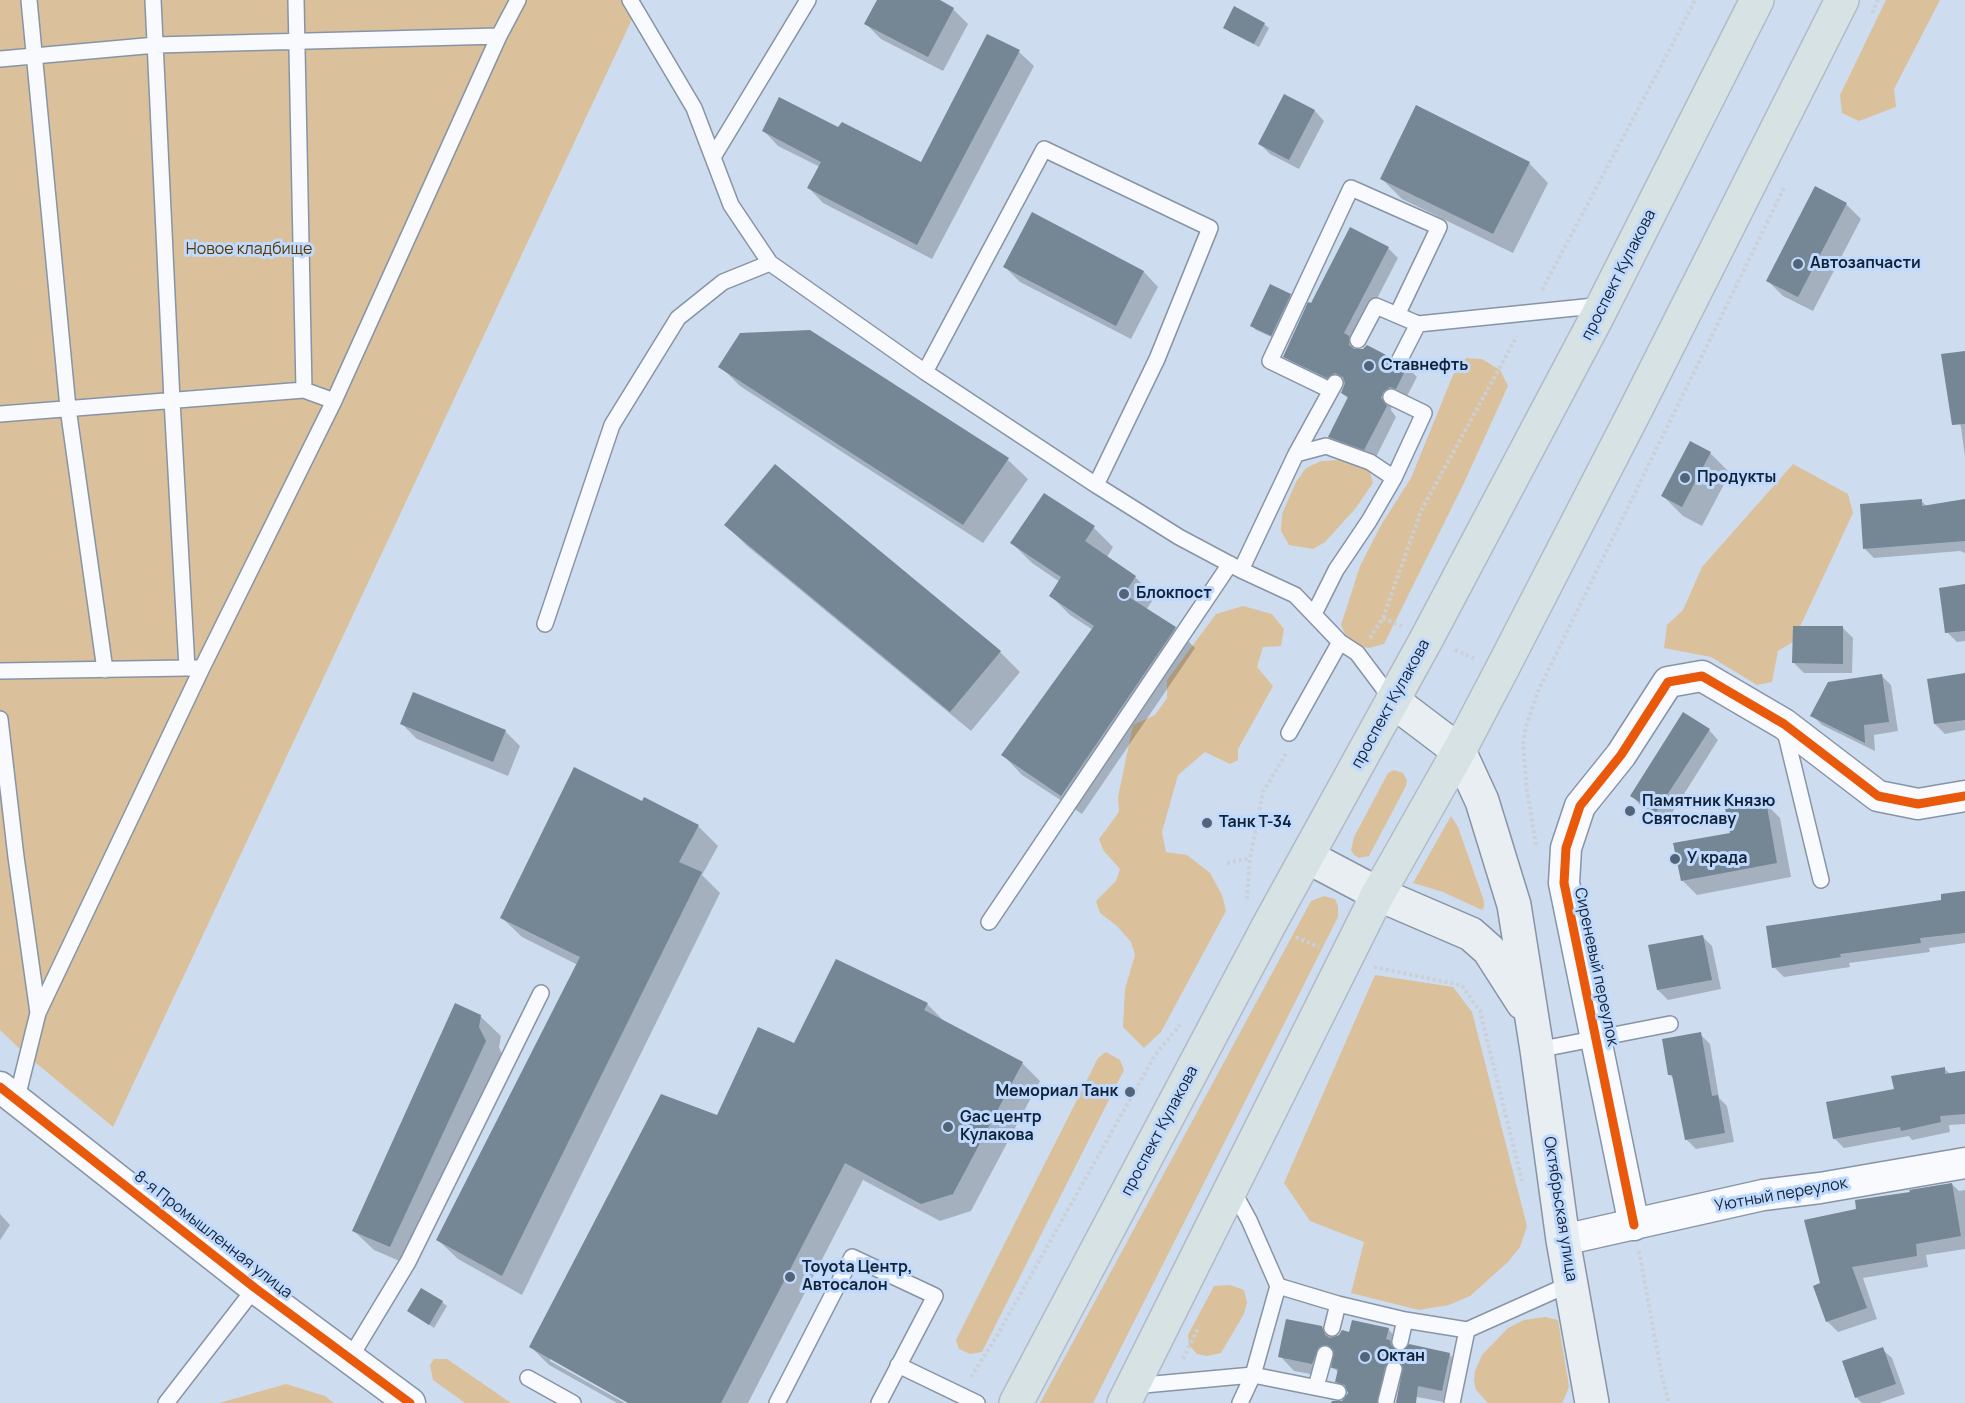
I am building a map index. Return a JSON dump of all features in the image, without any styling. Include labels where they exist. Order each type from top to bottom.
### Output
[{"type":"main road","name":"проспект Кулакова","points":[[1016,1403],[1269,925],[1393,701],[1604,306],[1757,0]]},
{"type":"main road","points":[[1128,1395],[1378,894],[1494,684],[1636,409],[1842,0]]},
{"type":"main road","points":[[1482,801],[1479,742],[1494,684]]},
{"type":"main road","name":"Октябрьская улица","points":[[1393,701],[1459,751],[1482,801],[1514,905],[1563,1240],[1592,1403]]},
{"type":"main road","name":"Октябрьская улица","points":[[1308,857],[1378,894],[1471,934],[1489,950],[1530,1015]]},
{"type":"street","name":"Сиреневый переулок","points":[[1634,1226],[1564,883],[1566,848],[1580,806],[1621,755],[1668,682],[1702,676],[1784,724],[1878,796],[1918,804],[1965,796]]},
{"type":"street","name":"8-я Промышленная улица","points":[[8,1094],[255,1288],[410,1403]]},
{"type":"street","name":"Уютный переулок","points":[[1563,1240],[1634,1226],[1763,1195],[1820,1188],[1965,1163]]},
{"type":"lane","points":[[29,0],[69,408],[105,670]]},
{"type":"lane","points":[[153,0],[172,399],[195,668]]},
{"type":"lane","points":[[296,0],[304,390]]},
{"type":"lane","points":[[8,1094],[38,1013],[195,668],[334,401],[499,36],[518,0]]},
{"type":"lane","points":[[630,0],[694,108],[731,205],[770,263],[925,372],[1096,485],[1179,537],[1295,595],[1340,642],[1357,653],[1393,701]]},
{"type":"lane","points":[[713,157],[808,0]]},
{"type":"lane","points":[[0,59],[156,45],[499,36]]},
{"type":"lane","points":[[925,372],[1044,149],[1210,228],[1157,359],[1096,485]]},
{"type":"lane","points":[[989,922],[1236,567],[1332,387],[1270,361],[1351,188],[1439,227],[1397,315]]},
{"type":"lane","points":[[545,624],[612,425],[678,318],[723,282],[770,263]]},
{"type":"lane","points":[[1358,340],[1376,306],[1418,324],[1604,306]]},
{"type":"lane","points":[[1399,361],[1418,324]]},
{"type":"lane","points":[[0,414],[304,390],[334,401]]},
{"type":"lane","points":[[1314,614],[1336,570],[1370,521],[1394,478],[1424,413],[1391,397]]},
{"type":"lane","points":[[1296,454],[1326,446],[1370,462],[1394,478]]},
{"type":"lane","points":[[1291,738],[1340,642]]},
{"type":"lane","points":[[0,670],[195,668]]},
{"type":"lane","points":[[0,719],[16,857],[38,1013]]},
{"type":"lane","points":[[1784,724],[1821,880]]},
{"type":"lane","points":[[350,1358],[408,1262],[540,993]]},
{"type":"lane","points":[[1537,1050],[1670,1024]]},
{"type":"lane","points":[[1231,1186],[1249,1220],[1278,1286],[1253,1375],[1240,1403]]},
{"type":"lane","points":[[777,1403],[852,1257],[935,1296],[879,1403]]},
{"type":"lane","points":[[1278,1286],[1338,1304],[1405,1320],[1467,1330],[1572,1283]]},
{"type":"lane","points":[[166,1403],[255,1288]]},
{"type":"lane","points":[[1332,1328],[1338,1304]]},
{"type":"lane","points":[[1400,1342],[1405,1320]]},
{"type":"lane","points":[[1452,1403],[1467,1330]]},
{"type":"lane","points":[[1316,1387],[1325,1354]]},
{"type":"lane","points":[[898,1365],[977,1403]]},
{"type":"lane","points":[[1370,1398],[1390,1402],[1394,1369]]},
{"type":"lane","points":[[1128,1395],[1253,1375],[1338,1392]]},
{"type":"lane","points":[[528,1378],[573,1403]]},
{"type":"path","points":[[1357,653],[1363,649],[1383,618],[1427,638],[1494,684],[1539,689]]},
{"type":"path","points":[[1291,738],[1263,792],[1251,858],[1247,910],[1269,925],[1346,959],[1461,986],[1480,1011],[1524,1186]]},
{"type":"path","points":[[1227,863],[1251,858]]},
{"type":"path","points":[[960,1395],[998,1334],[1155,1055],[1182,1022]]},
{"type":"green space","name":"Новое кладбище","points":[[0,0],[641,0],[113,1127],[24,1053],[0,1030]]},
{"type":"green space","points":[[1886,0],[1940,0],[1894,89],[1896,107],[1859,121],[1842,113],[1840,95]]},
{"type":"green space","points":[[1466,358],[1482,359],[1500,370],[1508,386],[1464,483],[1384,644],[1369,648],[1355,645],[1346,636],[1341,625],[1360,566],[1381,525],[1411,478],[1453,375]]},
{"type":"green space","points":[[1341,460],[1369,469],[1373,483],[1355,509],[1325,542],[1313,549],[1289,545],[1281,531],[1282,514],[1296,482],[1306,468],[1321,461]]},
{"type":"green space","points":[[1793,464],[1848,494],[1853,513],[1793,642],[1778,651],[1772,682],[1757,685],[1711,657],[1664,648],[1667,625],[1683,610],[1702,567]]},
{"type":"green space","points":[[1243,606],[1272,614],[1284,629],[1281,646],[1263,647],[1257,667],[1273,686],[1238,749],[1238,760],[1230,764],[1205,752],[1178,775],[1162,832],[1166,852],[1187,855],[1210,873],[1222,895],[1226,911],[1161,1032],[1144,1048],[1123,1027],[1125,989],[1135,955],[1131,942],[1117,926],[1100,913],[1096,901],[1116,881],[1120,869],[1103,850],[1099,839],[1119,812],[1118,797],[1133,725],[1155,715],[1167,698],[1167,680],[1216,614]]},
{"type":"green space","points":[[1394,770],[1403,773],[1407,780],[1406,786],[1369,856],[1359,858],[1351,850],[1354,837],[1388,773]]},
{"type":"green space","points":[[1451,816],[1458,827],[1484,901],[1482,910],[1443,892],[1413,883]]},
{"type":"green space","points":[[1324,896],[1335,899],[1338,906],[1338,917],[1093,1403],[1040,1403],[1311,901]]},
{"type":"green space","points":[[1375,975],[1453,987],[1472,1012],[1527,1226],[1520,1247],[1508,1262],[1470,1296],[1449,1305],[1419,1310],[1351,1293],[1364,1242],[1310,1221],[1284,1183]]},
{"type":"green space","points":[[1106,1052],[1120,1060],[1124,1070],[982,1352],[970,1354],[959,1349],[956,1340],[1098,1058]]},
{"type":"green space","points":[[1230,1285],[1244,1290],[1247,1302],[1244,1314],[1221,1353],[1207,1356],[1197,1354],[1189,1345],[1188,1335],[1214,1286]]},
{"type":"green space","points":[[1545,1317],[1558,1320],[1569,1387],[1562,1403],[1488,1403],[1476,1390],[1474,1381],[1475,1371],[1482,1355],[1508,1328],[1524,1320]]},
{"type":"green space","points":[[434,1359],[447,1359],[511,1403],[465,1403],[433,1380],[430,1365]]},
{"type":"green space","points":[[286,1384],[325,1396],[334,1403],[219,1403]]},
{"type":"building","points":[[877,0],[940,0],[954,8],[928,57],[864,24]]},
{"type":"building","points":[[1234,6],[1265,23],[1254,44],[1223,28]]},
{"type":"building","points":[[987,34],[1020,50],[917,245],[807,188],[821,162],[762,131],[779,97],[838,127],[842,122],[921,162]]},
{"type":"building","points":[[1284,94],[1315,110],[1289,160],[1258,144]]},
{"type":"building","points":[[1416,105],[1530,162],[1493,234],[1380,179]]},
{"type":"building","points":[[1815,186],[1847,203],[1798,297],[1766,281]]},
{"type":"building","points":[[1032,212],[1144,271],[1116,326],[1003,267]]},
{"type":"building","points":[[1350,227],[1389,247],[1344,333],[1349,336],[1349,345],[1354,349],[1363,349],[1367,345],[1390,357],[1391,366],[1395,370],[1404,369],[1408,365],[1396,389],[1390,387],[1383,392],[1381,398],[1387,406],[1364,450],[1328,437],[1348,397],[1341,393],[1345,383],[1343,377],[1335,373],[1327,378],[1283,357],[1308,302],[1311,303]]},
{"type":"building","points":[[1270,284],[1291,294],[1271,336],[1250,326]]},
{"type":"building","points":[[810,330],[1009,458],[963,525],[718,367],[740,333]]},
{"type":"building","points":[[1965,351],[1965,424],[1952,425],[1941,354]]},
{"type":"building","points":[[1690,441],[1711,452],[1682,507],[1661,496]]},
{"type":"building","points":[[775,464],[1001,651],[950,712],[724,525]]},
{"type":"building","points":[[1044,493],[1095,526],[1085,541],[1136,576],[1124,594],[1176,627],[1061,796],[1001,755],[1094,626],[1049,596],[1061,577],[1010,543]]},
{"type":"building","points":[[1922,499],[1922,506],[1965,499],[1965,541],[1863,549],[1860,504]]},
{"type":"building","points":[[1965,584],[1965,631],[1945,633],[1939,588]]},
{"type":"building","points":[[1793,626],[1843,626],[1843,664],[1792,663]]},
{"type":"building","points":[[1965,673],[1965,720],[1934,724],[1927,679]]},
{"type":"building","points":[[1882,674],[1889,722],[1864,725],[1865,743],[1810,716],[1828,682]]},
{"type":"building","points":[[413,692],[506,730],[493,762],[400,724]]},
{"type":"building","points":[[1683,712],[1710,729],[1656,812],[1630,796]]},
{"type":"building","points":[[574,767],[642,801],[644,797],[699,825],[679,862],[702,872],[502,1276],[436,1240],[580,957],[500,918]]},
{"type":"building","points":[[1766,801],[1777,863],[1681,881],[1673,843],[1730,833],[1725,808]]},
{"type":"building","points":[[1965,891],[1965,933],[1920,938],[1921,943],[1840,954],[1841,957],[1772,968],[1766,926],[1941,900],[1941,894]]},
{"type":"building","points":[[1703,935],[1712,980],[1657,990],[1648,945]]},
{"type":"building","points":[[836,959],[928,1003],[924,1010],[1023,1062],[953,1194],[921,1204],[845,1163],[721,1403],[628,1403],[529,1347],[661,1094],[717,1115],[758,1027],[794,1043]]},
{"type":"building","points":[[455,1003],[481,1015],[479,1027],[486,1041],[390,1247],[352,1231]]},
{"type":"building","points":[[1701,1032],[1712,1096],[1718,1095],[1725,1133],[1685,1140],[1672,1075],[1668,1075],[1662,1039]]},
{"type":"building","points":[[1945,1067],[1945,1074],[1965,1071],[1965,1114],[1940,1116],[1941,1122],[1901,1131],[1900,1127],[1833,1139],[1826,1102],[1894,1089],[1891,1076]]},
{"type":"building","points":[[1952,1183],[1961,1236],[1916,1244],[1917,1256],[1852,1267],[1867,1308],[1826,1322],[1813,1286],[1820,1283],[1804,1220],[1856,1209],[1855,1200]]},
{"type":"building","points":[[421,1288],[443,1301],[429,1325],[407,1311]]},
{"type":"building","points":[[1286,1319],[1322,1326],[1325,1335],[1330,1338],[1339,1335],[1342,1330],[1349,1332],[1352,1320],[1389,1328],[1386,1339],[1390,1340],[1391,1345],[1397,1351],[1403,1351],[1409,1344],[1450,1353],[1442,1391],[1418,1386],[1416,1403],[1396,1403],[1403,1367],[1400,1362],[1392,1360],[1385,1367],[1377,1403],[1331,1403],[1342,1401],[1348,1393],[1345,1385],[1335,1382],[1338,1369],[1331,1368],[1334,1351],[1327,1345],[1319,1347],[1312,1364],[1278,1357]]},
{"type":"building","points":[[1883,1347],[1896,1384],[1855,1398],[1842,1361]]},
{"type":"cycle path","points":[[1634,1225],[1564,883],[1566,848],[1580,806],[1621,755],[1668,682],[1702,676],[1784,724],[1878,796],[1918,804],[1965,796]]},
{"type":"cycle path","points":[[0,1087],[255,1288],[410,1403]]},
{"type":"place","name":"Автозапчасти","points":[[1798,264]]},
{"type":"place","name":"Ставнефть","points":[[1369,366]]},
{"type":"place","name":"Продукты","points":[[1685,478]]},
{"type":"place","name":"Блокпост","points":[[1124,594]]},
{"type":"place","name":"Памятник Князю Святославу","points":[[1630,811]]},
{"type":"place","name":"Танк Т-34","points":[[1207,823]]},
{"type":"place","name":"У крада","points":[[1675,859]]},
{"type":"place","name":"Мемориал Танк","points":[[1130,1092]]},
{"type":"place","name":"Gac центр Кулакова","points":[[948,1127]]},
{"type":"place","name":"Toyota Центр, Автосалон","points":[[790,1277]]},
{"type":"place","name":"Октан","points":[[1365,1357]]}]
